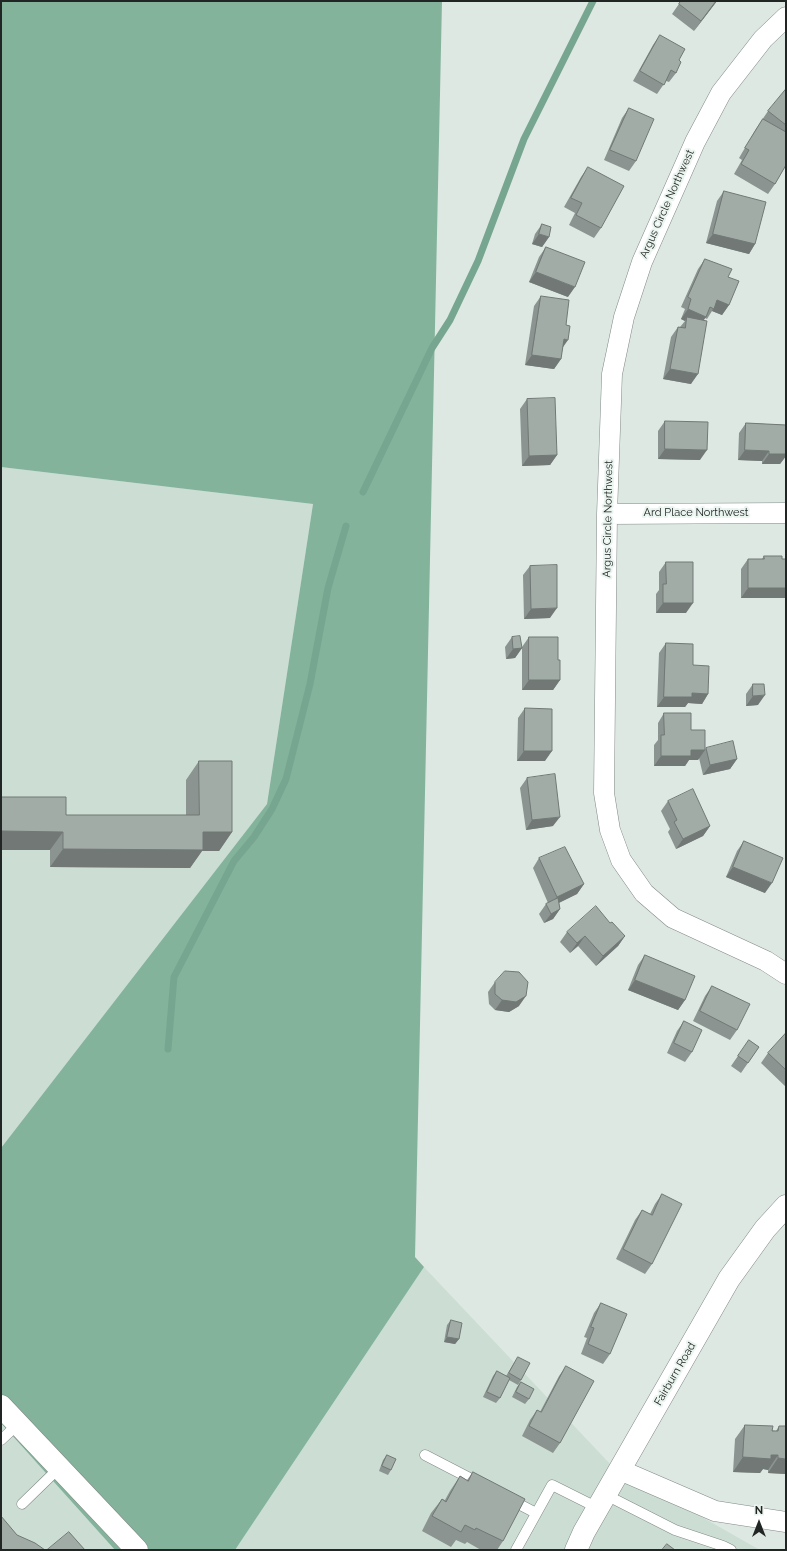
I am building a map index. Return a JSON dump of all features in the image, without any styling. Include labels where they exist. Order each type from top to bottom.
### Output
[{"type":"street","name":"Argus Circle Northwest","points":[[786,17],[763,38],[721,93],[694,142],[642,262],[624,317],[612,374],[607,514],[604,793],[610,830],[621,860],[644,893],[673,918],[766,961],[786,974]]},
{"type":"street","name":"Ard Place Northwest","points":[[607,514],[786,513]]},
{"type":"street","name":"Fairburn Road","points":[[576,1550],[729,1279],[765,1229],[786,1206]]},
{"type":"street","points":[[1,1406],[138,1550]]},
{"type":"street","points":[[620,1470],[715,1511],[786,1522]]},
{"type":"lane","points":[[1,1440],[18,1424]]},
{"type":"lane","points":[[425,1455],[487,1488]]},
{"type":"lane","points":[[22,1504],[60,1468]]},
{"type":"lane","points":[[516,1550],[552,1485],[731,1550]]},
{"type":"lane","points":[[501,1495],[536,1513]]},
{"type":"shaded area","points":[[1,467],[313,504],[267,804],[1,1148]]},
{"type":"shaded area","points":[[424,1267],[612,1466],[760,1550],[235,1550]]},
{"type":"shaded area","points":[[1,1423],[115,1550],[1,1550]]},
{"type":"green space","points":[[1,1],[442,1],[415,1257],[424,1267],[235,1550],[115,1550],[1,1423],[1,1148],[267,804],[313,504],[1,467]]},
{"type":"building","points":[[681,1],[716,1],[701,21],[679,4]]},
{"type":"building","points":[[660,35],[685,49],[679,60],[681,62],[676,73],[671,70],[664,85],[640,71]]},
{"type":"building","points":[[786,89],[786,125],[768,111]]},
{"type":"building","points":[[629,108],[654,119],[636,161],[610,150]]},
{"type":"building","points":[[763,119],[786,132],[786,165],[775,184],[741,164],[749,150],[745,148]]},
{"type":"building","points":[[588,167],[624,186],[601,228],[576,215],[582,203],[571,198]]},
{"type":"building","points":[[724,191],[766,202],[755,244],[713,234]]},
{"type":"building","points":[[542,224],[551,227],[549,237],[539,234]]},
{"type":"building","points":[[546,247],[585,262],[575,287],[536,272]]},
{"type":"building","points":[[705,259],[732,269],[728,277],[739,281],[729,305],[717,300],[714,309],[710,307],[706,317],[688,309],[691,299],[688,297]]},
{"type":"building","points":[[541,296],[569,300],[566,325],[570,326],[568,340],[564,339],[561,359],[532,355]]},
{"type":"building","points":[[687,317],[707,321],[698,374],[670,369],[678,327],[685,328]]},
{"type":"building","points":[[555,398],[557,455],[529,456],[527,399]]},
{"type":"building","points":[[665,421],[708,422],[707,450],[665,449]]},
{"type":"building","points":[[746,423],[786,425],[786,454],[769,454],[769,451],[745,450]]},
{"type":"building","points":[[764,556],[782,556],[782,559],[786,559],[786,588],[748,588],[748,559],[764,559]]},
{"type":"building","points":[[666,562],[693,562],[693,603],[663,603],[663,584],[666,584]]},
{"type":"building","points":[[557,565],[557,608],[531,609],[530,566]]},
{"type":"building","points":[[520,636],[522,648],[513,649],[512,637]]},
{"type":"building","points":[[529,637],[558,637],[560,680],[529,680]]},
{"type":"building","points":[[666,643],[693,644],[693,665],[709,666],[708,694],[692,693],[692,697],[664,697]]},
{"type":"building","points":[[753,684],[764,684],[765,695],[753,696]]},
{"type":"building","points":[[525,708],[552,709],[552,751],[524,751]]},
{"type":"building","points":[[664,713],[691,713],[691,730],[705,730],[705,750],[691,750],[691,756],[661,756],[661,735],[664,735]]},
{"type":"building","points":[[733,741],[737,759],[710,765],[706,748]]},
{"type":"building","points":[[199,761],[232,761],[232,832],[203,832],[203,850],[63,849],[63,832],[1,831],[1,797],[66,797],[66,815],[199,815]]},
{"type":"building","points":[[555,774],[560,817],[532,820],[527,778]]},
{"type":"building","points":[[693,789],[710,826],[683,839],[674,822],[677,820],[668,801]]},
{"type":"building","points":[[744,841],[783,858],[772,883],[733,867]]},
{"type":"building","points":[[565,847],[584,884],[557,897],[539,858]]},
{"type":"building","points":[[558,898],[560,909],[551,914],[546,904]]},
{"type":"building","points":[[596,906],[610,923],[612,922],[625,936],[603,956],[585,936],[577,943],[567,932]]},
{"type":"building","points":[[645,955],[695,976],[685,1000],[635,980]]},
{"type":"building","points":[[505,971],[519,972],[528,982],[526,996],[516,1002],[502,1000],[495,994],[495,982]]},
{"type":"building","points":[[712,986],[750,1004],[737,1030],[700,1011]]},
{"type":"building","points":[[684,1021],[702,1030],[692,1052],[674,1043]]},
{"type":"building","points":[[786,1033],[786,1070],[768,1053]]},
{"type":"building","points":[[749,1040],[759,1047],[748,1063],[738,1056]]},
{"type":"building","points":[[662,1194],[682,1204],[652,1264],[623,1249],[642,1210],[652,1215]]},
{"type":"building","points":[[601,1303],[627,1314],[610,1354],[588,1344],[594,1328],[591,1327]]},
{"type":"building","points":[[451,1320],[462,1323],[459,1339],[447,1337]]},
{"type":"building","points":[[518,1357],[530,1363],[521,1380],[509,1373]]},
{"type":"building","points":[[566,1366],[594,1381],[560,1443],[529,1426],[537,1410],[541,1412]]},
{"type":"building","points":[[497,1371],[510,1378],[500,1398],[487,1392]]},
{"type":"building","points":[[521,1382],[534,1389],[529,1399],[516,1392]]},
{"type":"building","points":[[745,1425],[773,1426],[772,1431],[778,1431],[779,1426],[786,1426],[786,1459],[778,1458],[778,1455],[771,1455],[771,1459],[743,1457]]},
{"type":"building","points":[[387,1455],[396,1459],[391,1470],[382,1466]]},
{"type":"building","points":[[473,1472],[525,1499],[503,1541],[476,1528],[475,1530],[465,1525],[461,1532],[432,1516],[442,1499],[446,1502],[460,1476],[468,1481]]},
{"type":"building","points":[[1,1516],[17,1535],[35,1543],[45,1550],[1,1550]]},
{"type":"building","points":[[69,1532],[85,1550],[47,1550]]},
{"type":"building","points":[[667,1544],[675,1550],[662,1550]]},
{"type":"waterway","points":[[363,492],[432,348],[450,320],[478,261],[524,139],[593,1]]},
{"type":"waterway","points":[[168,1049],[174,977],[234,861],[254,837],[272,809],[286,779],[310,684],[328,588],[346,526]]}]
